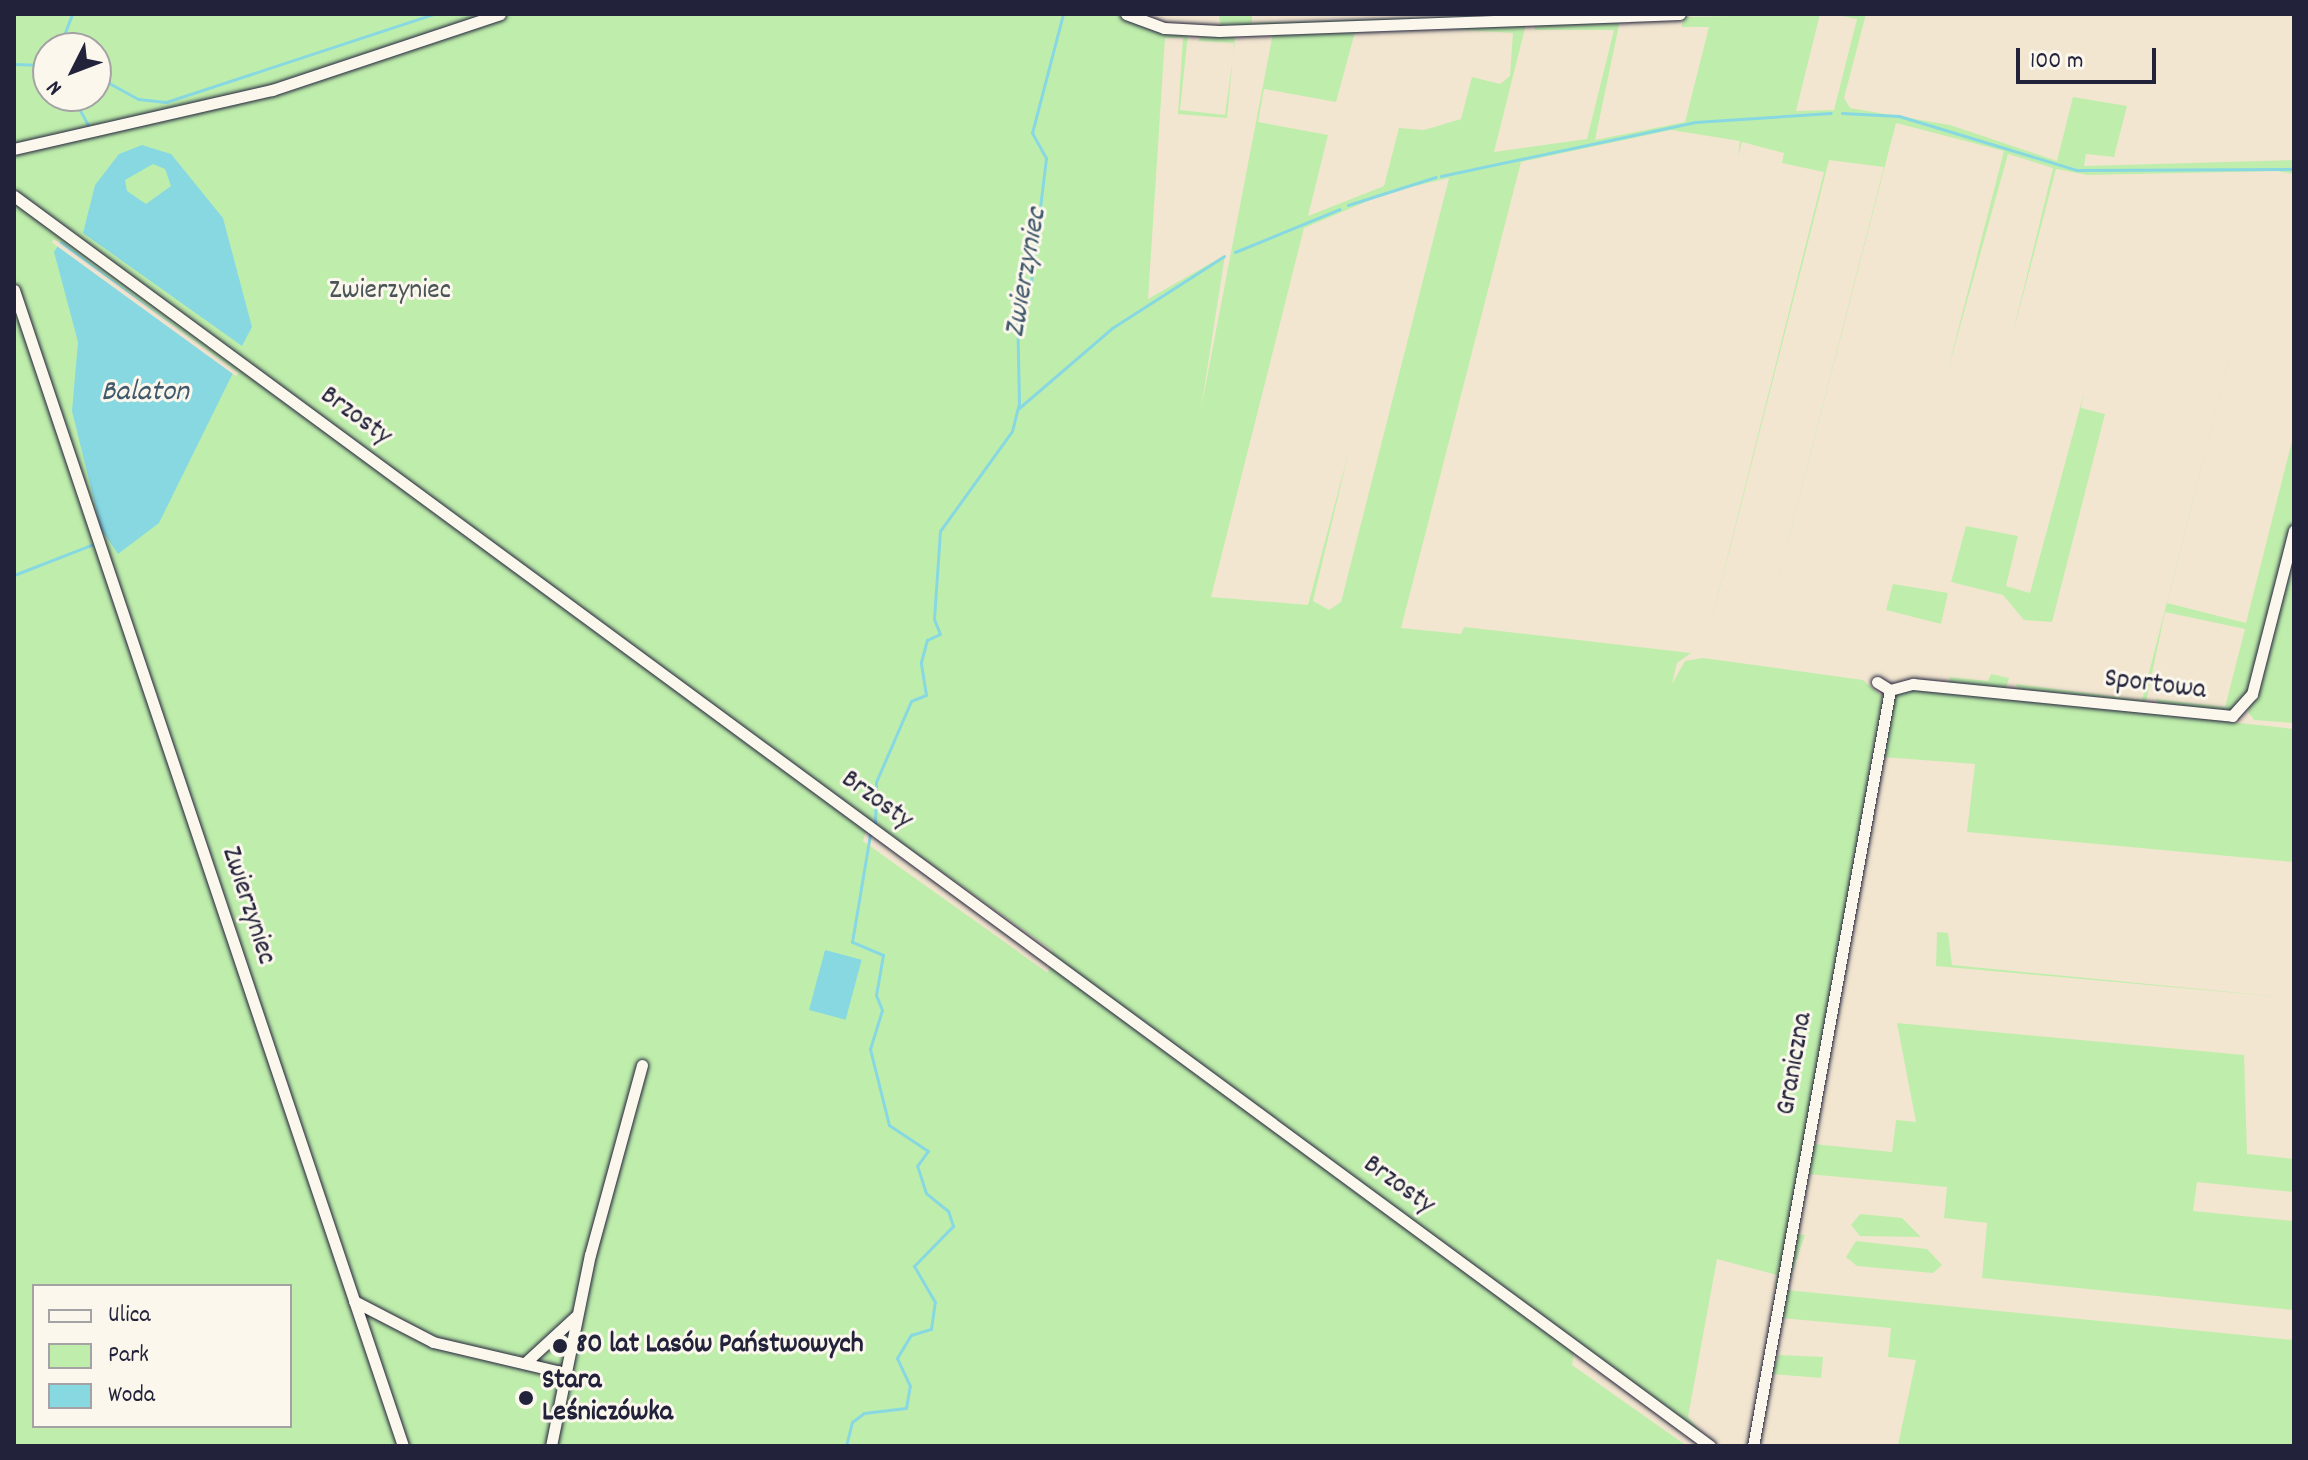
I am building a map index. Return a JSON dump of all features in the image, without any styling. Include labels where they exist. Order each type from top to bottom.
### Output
[{"type":"street","points":[[14,149],[272,90],[500,14]]},
{"type":"street","points":[[1126,14],[1150,24],[1219,31],[1539,16],[1680,14]]},
{"type":"street","name":"Brzosty","points":[[14,196],[1710,1446]]},
{"type":"street","name":"Zwierzyniec","points":[[14,290],[403,1446]]},
{"type":"street","name":"Sportowa","points":[[1890,690],[1913,684],[2232,716],[2252,694],[2294,530]]},
{"type":"street","points":[[1877,682],[1890,690]]},
{"type":"street","name":"Graniczna","points":[[1753,1446],[1890,690]]},
{"type":"street","points":[[551,1446],[576,1316],[642,1065]]},
{"type":"street","points":[[354,1300],[433,1342],[565,1373]]},
{"type":"street","points":[[526,1362],[576,1316]]},
{"type":"green space","points":[[14,14],[1116,14],[1188,34],[1180,110],[1225,115],[1233,60],[1227,118],[1178,114],[1183,38],[1165,38],[1148,299],[1225,255],[1201,409],[1273,33],[1372,31],[1355,32],[1336,102],[1264,89],[1258,122],[1328,135],[1308,216],[1384,186],[1399,128],[1424,130],[1461,119],[1472,77],[1500,84],[1510,76],[1513,33],[1415,27],[1526,24],[1494,152],[1587,139],[1614,30],[1535,30],[1534,23],[1620,20],[1595,140],[1685,122],[1709,27],[1682,27],[1683,17],[1820,14],[1796,111],[1834,110],[1857,19],[1832,14],[1866,14],[1844,98],[1850,108],[1950,125],[2057,161],[2073,97],[2127,106],[2114,157],[2086,154],[2084,166],[2294,160],[2294,174],[2277,171],[2088,175],[2056,169],[2012,337],[2053,168],[2008,154],[1947,373],[2004,151],[1896,123],[1757,661],[1884,167],[1829,160],[1703,654],[1824,172],[1782,163],[1784,153],[1742,142],[1738,156],[1740,141],[1671,130],[1521,162],[1401,628],[1461,634],[1464,627],[1691,653],[1677,663],[1672,684],[1685,661],[1703,658],[1863,680],[1883,697],[1772,1317],[1777,1275],[1717,1259],[1688,1417],[1701,1432],[1576,1341],[1572,1365],[1687,1446],[14,1446]],"holes":[[[1449,178],[1341,602],[1329,610],[1313,601],[1349,451],[1308,605],[1211,597],[1304,228],[1389,192]],[[869,820],[1052,950],[1048,973],[863,841]]]},
{"type":"green space","points":[[1252,14],[1252,23],[1529,14],[1221,27],[1219,16]]},
{"type":"green space","points":[[1261,33],[1235,36],[1234,43],[1198,41],[1203,34]]},
{"type":"green space","points":[[2277,171],[2167,603],[2246,623],[2294,433],[2294,516],[2250,690],[2233,711],[2159,706],[2156,699],[2225,707],[2245,629],[2165,612],[2146,702],[2018,690],[2016,684],[2142,700]]},
{"type":"green space","points":[[2084,393],[2081,408],[2105,414],[2052,622],[2024,620],[2003,595],[1951,582],[1966,526],[2018,536],[2006,586],[2030,593]]},
{"type":"green space","points":[[2294,547],[2294,723],[2254,720],[2248,712]]},
{"type":"green space","points":[[1893,584],[1948,593],[1941,624],[1886,610]]},
{"type":"green space","points":[[1991,674],[2009,678],[2006,689],[1949,683],[1950,677],[1988,681]]},
{"type":"green space","points":[[1909,687],[2294,729],[2294,862],[1967,832],[1975,764],[1883,757],[1891,698]]},
{"type":"green space","points":[[1937,932],[1948,933],[1952,965],[2294,998],[1936,966]]},
{"type":"green space","points":[[1897,1023],[2244,1055],[2247,1154],[2294,1159],[2294,1192],[2197,1182],[2193,1211],[2294,1221],[2294,1310],[1982,1278],[1987,1223],[1944,1218],[1947,1187],[1808,1174],[1823,1071],[1814,1144],[1892,1152],[1896,1120],[1916,1122]]},
{"type":"green space","points":[[1860,1214],[1902,1218],[1921,1237],[1860,1236],[1851,1225]]},
{"type":"green space","points":[[1796,1234],[1805,1235],[1786,1290]]},
{"type":"green space","points":[[1856,1241],[1927,1249],[1942,1265],[1933,1273],[1857,1266],[1846,1257]]},
{"type":"green space","points":[[1786,1290],[2294,1340],[2294,1446],[1898,1445],[1916,1360],[1888,1357],[1891,1328],[1781,1318]]},
{"type":"green space","points":[[1779,1355],[1823,1357],[1821,1378],[1771,1374]]},
{"type":"water","name":"Balaton","points":[[142,145],[171,154],[223,218],[252,327],[242,346],[83,233],[95,185],[119,154]],"holes":[[[153,164],[165,169],[171,186],[146,204],[127,191],[125,180]]]},
{"type":"water","name":"Balaton","points":[[61,241],[234,371],[159,523],[118,554],[101,529],[72,411],[78,342],[54,252]]},
{"type":"water","points":[[825,950],[862,960],[846,1020],[809,1010]]},
{"type":"pier","points":[[54,239],[238,373],[236,376],[52,242]]},
{"type":"waterway","points":[[65,32],[72,14]]},
{"type":"waterway","points":[[112,85],[138,99],[166,102],[434,14]]},
{"type":"waterway","name":"Zwierzyniec","points":[[875,824],[876,782],[911,701],[926,695],[921,662],[927,640],[940,634],[934,619],[940,531],[1012,431],[1019,403],[1017,305],[1031,282],[1046,158],[1032,133],[1063,14]]},
{"type":"waterway","points":[[14,64],[32,65]]},
{"type":"waterway","points":[[81,112],[89,127]]},
{"type":"waterway","points":[[1441,176],[1695,122],[1831,113]]},
{"type":"waterway","points":[[1842,113],[1899,116],[2077,170],[2294,169]]},
{"type":"waterway","points":[[1348,205],[1436,177]]},
{"type":"waterway","points":[[1235,252],[1340,209]]},
{"type":"waterway","points":[[1019,408],[1112,328],[1224,256]]},
{"type":"waterway","points":[[14,575],[91,545]]},
{"type":"waterway","name":"Zwierzyniec","points":[[846,1446],[852,1422],[864,1413],[906,1408],[910,1386],[897,1358],[911,1335],[931,1329],[935,1302],[914,1266],[953,1226],[948,1211],[926,1193],[917,1166],[928,1151],[889,1125],[870,1049],[882,1010],[876,995],[883,955],[852,942],[870,834]]},
{"type":"place","name":"80 lat Lasów Państwowych","points":[[560,1346]]},
{"type":"place","name":"Stara Leśniczówka","points":[[526,1398]]}]
